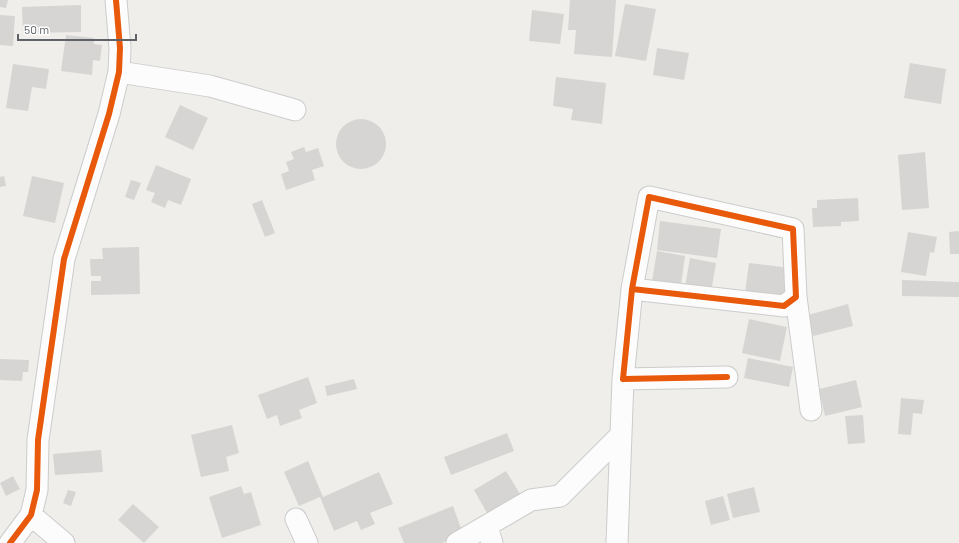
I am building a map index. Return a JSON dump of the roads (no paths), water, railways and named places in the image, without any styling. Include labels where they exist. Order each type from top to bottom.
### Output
[{"type":"street","points":[[10,543],[31,515],[38,490],[38,440],[64,259],[109,114],[119,72],[120,48],[116,0]]},
{"type":"street","points":[[119,72],[210,86],[295,110]]},
{"type":"street","points":[[616,543],[623,379],[632,289],[649,197],[793,229],[796,297],[811,410]]},
{"type":"street","points":[[632,289],[784,306],[796,297]]},
{"type":"street","points":[[623,379],[727,377]]},
{"type":"street","points":[[458,543],[489,534],[531,500],[560,496],[621,435]]},
{"type":"street","points":[[31,515],[64,543]]},
{"type":"street","points":[[296,519],[307,543]]}]
